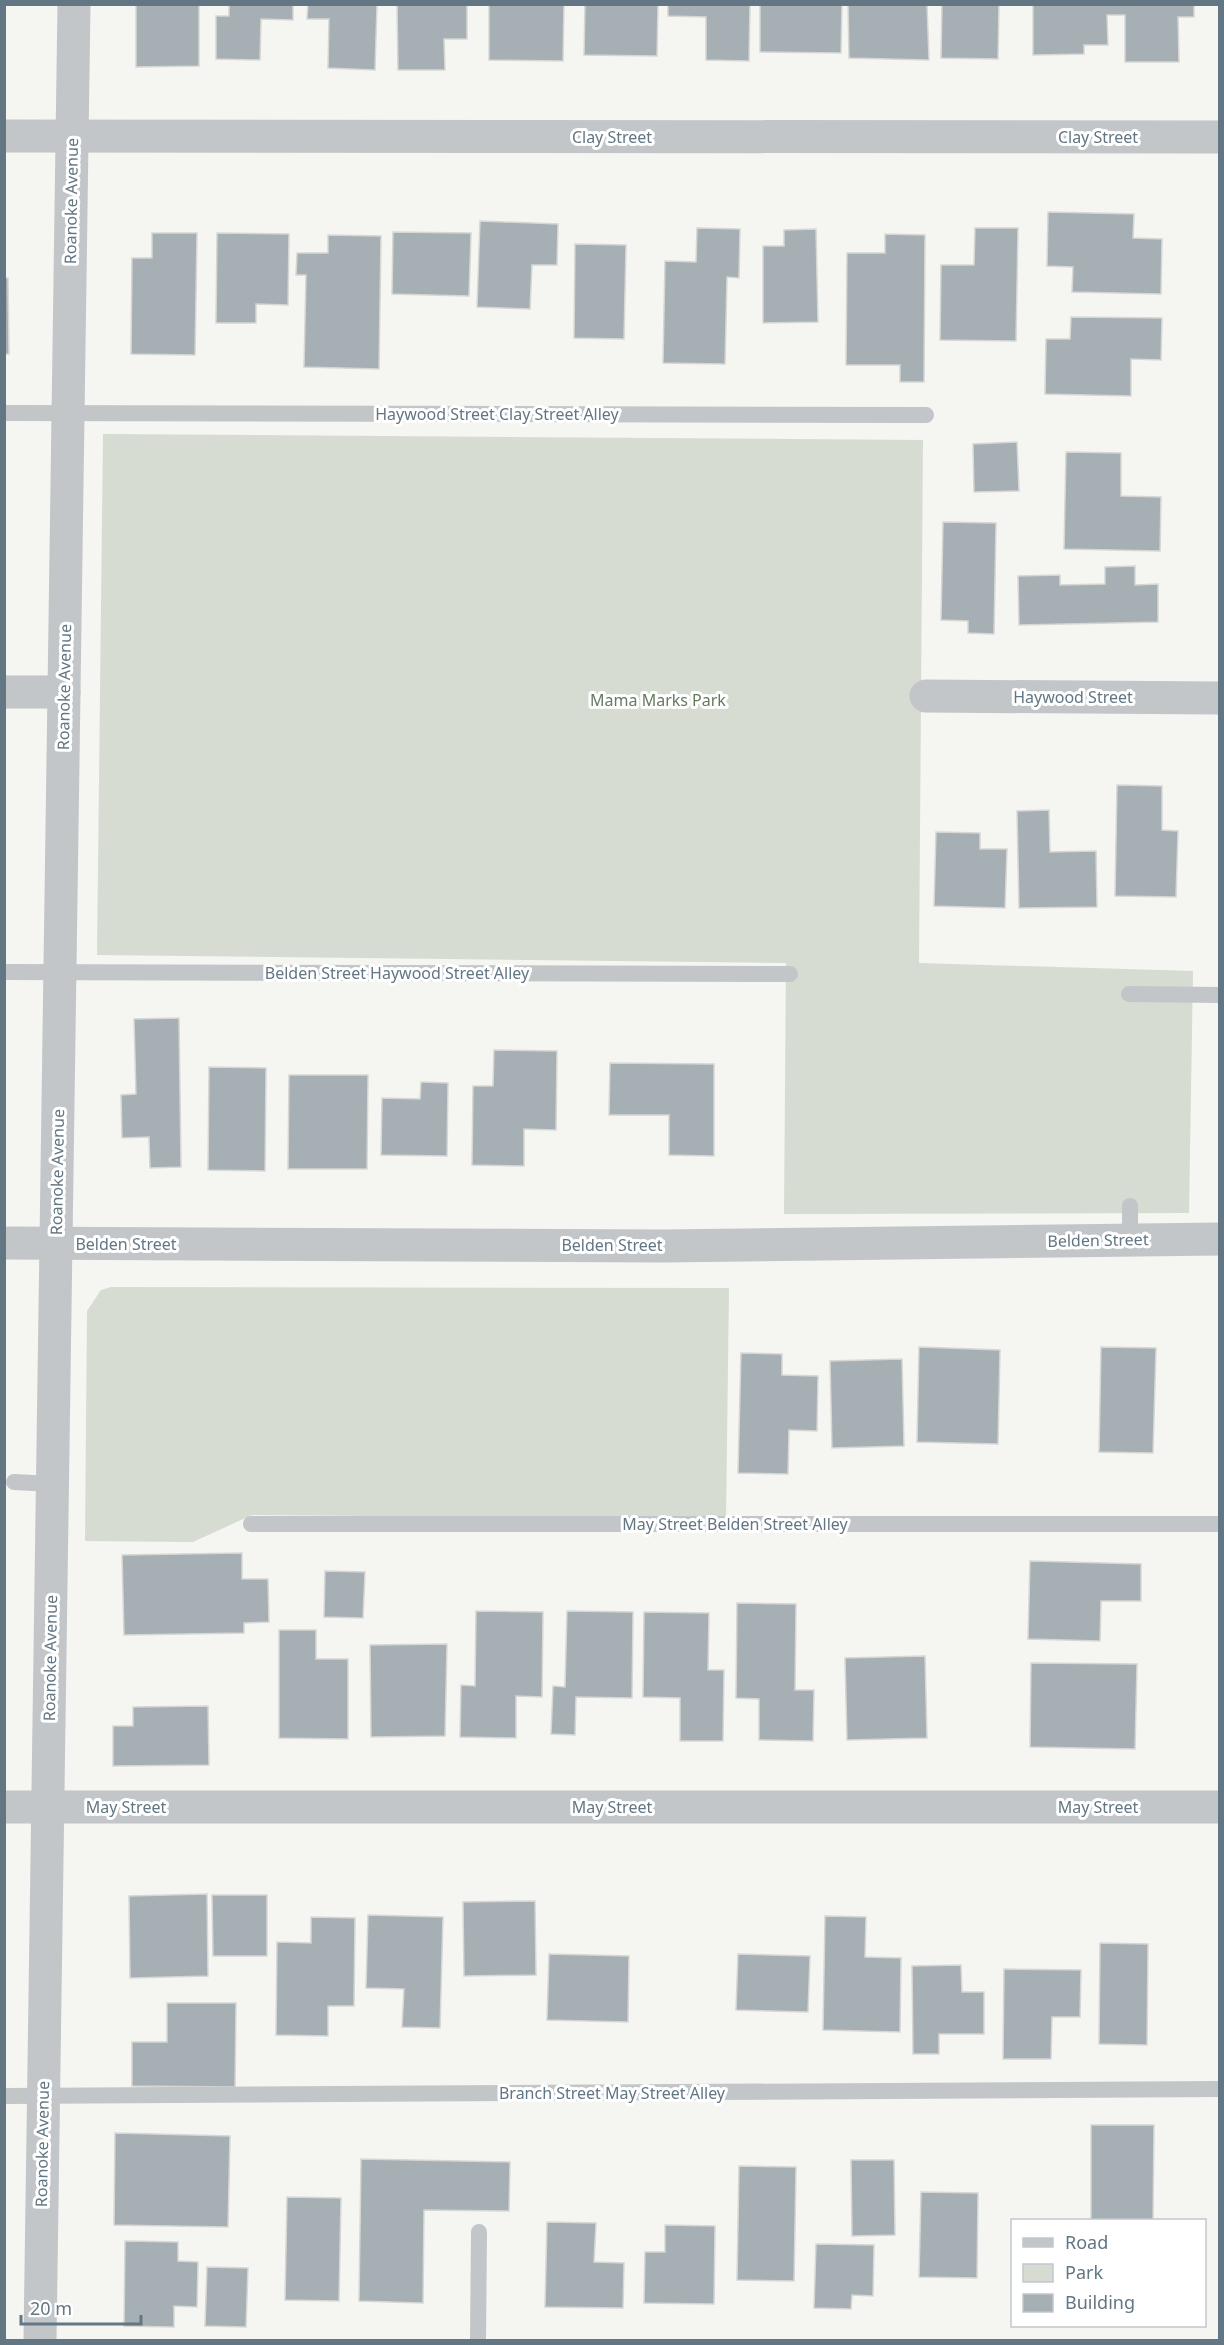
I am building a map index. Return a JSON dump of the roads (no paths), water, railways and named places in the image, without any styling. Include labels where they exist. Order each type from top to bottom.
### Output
[{"type":"street","name":"Roanoke Avenue","points":[[40,2340],[74,4]]},
{"type":"street","name":"Clay Street","points":[[4,136],[1220,137]]},
{"type":"street","points":[[4,692],[64,692]]},
{"type":"street","name":"Haywood Street","points":[[926,696],[1220,698]]},
{"type":"street","name":"Belden Street","points":[[4,1243],[663,1246],[1220,1239]]},
{"type":"street","name":"May Street","points":[[4,1807],[1220,1807]]},
{"type":"lane","name":"Haywood Street Clay Street Alley","points":[[4,413],[926,415]]},
{"type":"lane","name":"Belden Street Haywood Street Alley","points":[[4,972],[790,974]]},
{"type":"lane","points":[[1129,994],[1220,995]]},
{"type":"lane","points":[[1130,1206],[1130,1240]]},
{"type":"lane","points":[[14,1482],[52,1484]]},
{"type":"lane","name":"May Street Belden Street Alley","points":[[251,1524],[1220,1524]]},
{"type":"lane","name":"Branch Street May Street Alley","points":[[4,2096],[1220,2089]]},
{"type":"lane","points":[[478,2340],[479,2232]]},
{"type":"park label","name":"Mama Marks Park","points":[[658,700]]}]
